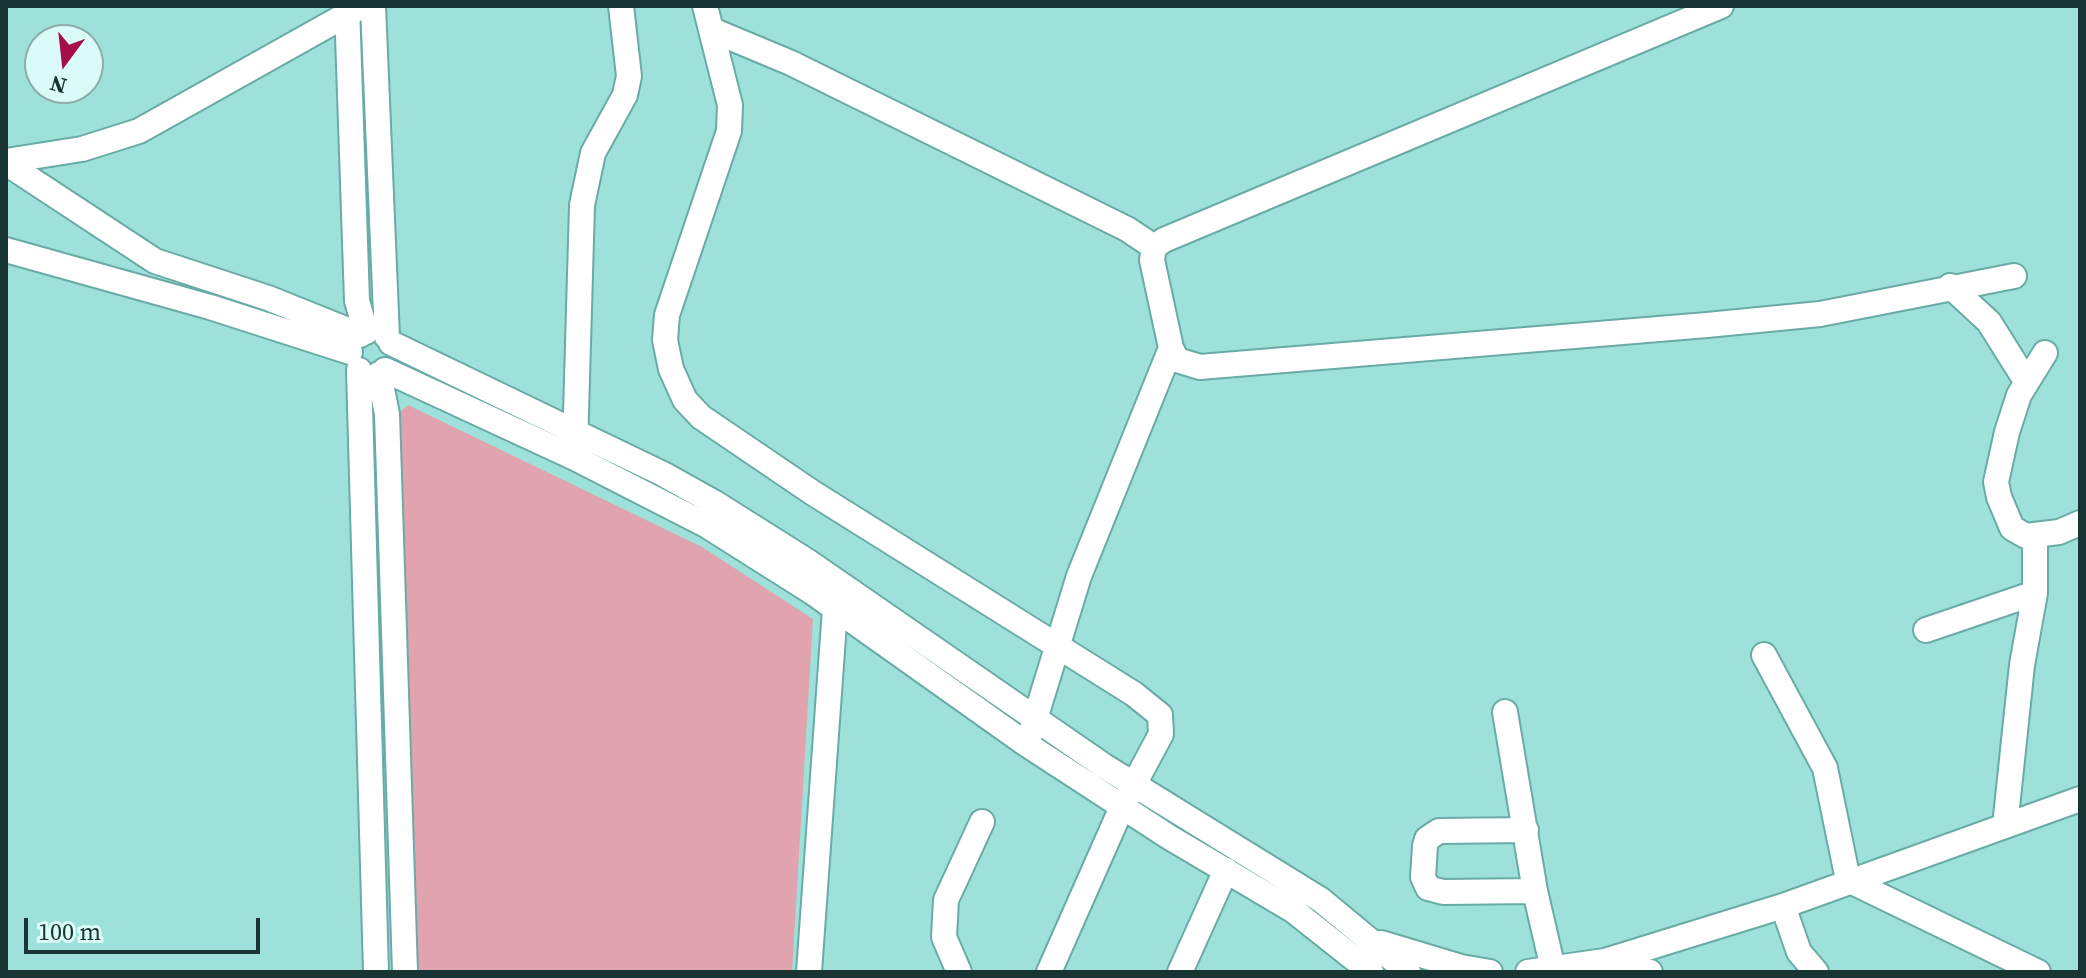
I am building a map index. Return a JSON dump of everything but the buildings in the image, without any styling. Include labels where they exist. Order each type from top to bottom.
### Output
[{"type":"lane","points":[[373,6],[376,972]]},
{"type":"lane","points":[[575,458],[579,249],[585,181],[593,153],[625,95],[629,76],[621,6]]},
{"type":"lane","points":[[705,6],[730,105],[729,131],[667,315],[665,340],[671,369],[685,400],[701,417],[813,493],[1134,694],[1160,715],[1161,734],[1122,807],[1049,972]]},
{"type":"lane","points":[[1154,247],[1331,168],[1721,6]]},
{"type":"lane","points":[[6,162],[82,149],[139,131],[352,9],[357,301],[387,414],[405,972]]},
{"type":"lane","points":[[712,30],[791,63],[1127,229],[1154,247]]},
{"type":"lane","points":[[6,162],[155,261],[268,298],[706,525],[834,609],[1026,744],[1122,807],[1294,911],[1371,972]]},
{"type":"lane","points":[[1154,247],[1152,260],[1171,348],[1177,360],[1188,365],[1231,365],[1820,314],[1950,286],[2014,276]]},
{"type":"lane","points":[[6,250],[372,352],[575,433],[706,498],[837,582],[1133,784],[1321,900],[1408,972]]},
{"type":"lane","points":[[1950,286],[1989,322],[2026,381]]},
{"type":"lane","points":[[1026,744],[1037,719],[1079,576],[1171,348]]},
{"type":"lane","points":[[2045,353],[2026,381],[2005,441],[1996,482],[2012,528],[2035,536],[2059,532],[2080,523]]},
{"type":"lane","points":[[2005,826],[2022,665],[2035,593],[2035,536]]},
{"type":"lane","points":[[809,972],[837,582]]},
{"type":"lane","points":[[1926,630],[2035,593]]},
{"type":"lane","points":[[1764,655],[1825,768],[1848,880]]},
{"type":"lane","points":[[1505,712],[1535,891],[1553,969]]},
{"type":"lane","points":[[1594,966],[1783,906],[1848,880],[2080,799]]},
{"type":"lane","points":[[959,972],[944,937],[946,900],[982,822]]},
{"type":"lane","points":[[1526,830],[1439,831],[1427,839],[1423,877],[1428,888],[1443,892],[1535,891]]},
{"type":"lane","points":[[1180,972],[1226,870]]},
{"type":"lane","points":[[1848,880],[2038,972]]},
{"type":"lane","points":[[1783,906],[1799,952],[1816,972]]},
{"type":"lane","points":[[1367,939],[1459,970],[1490,972]]},
{"type":"lane","points":[[1528,972],[1594,966],[1650,972]]},
{"type":"shaded area","points":[[408,405],[702,547],[813,619],[792,972],[412,972],[394,417]]}]
